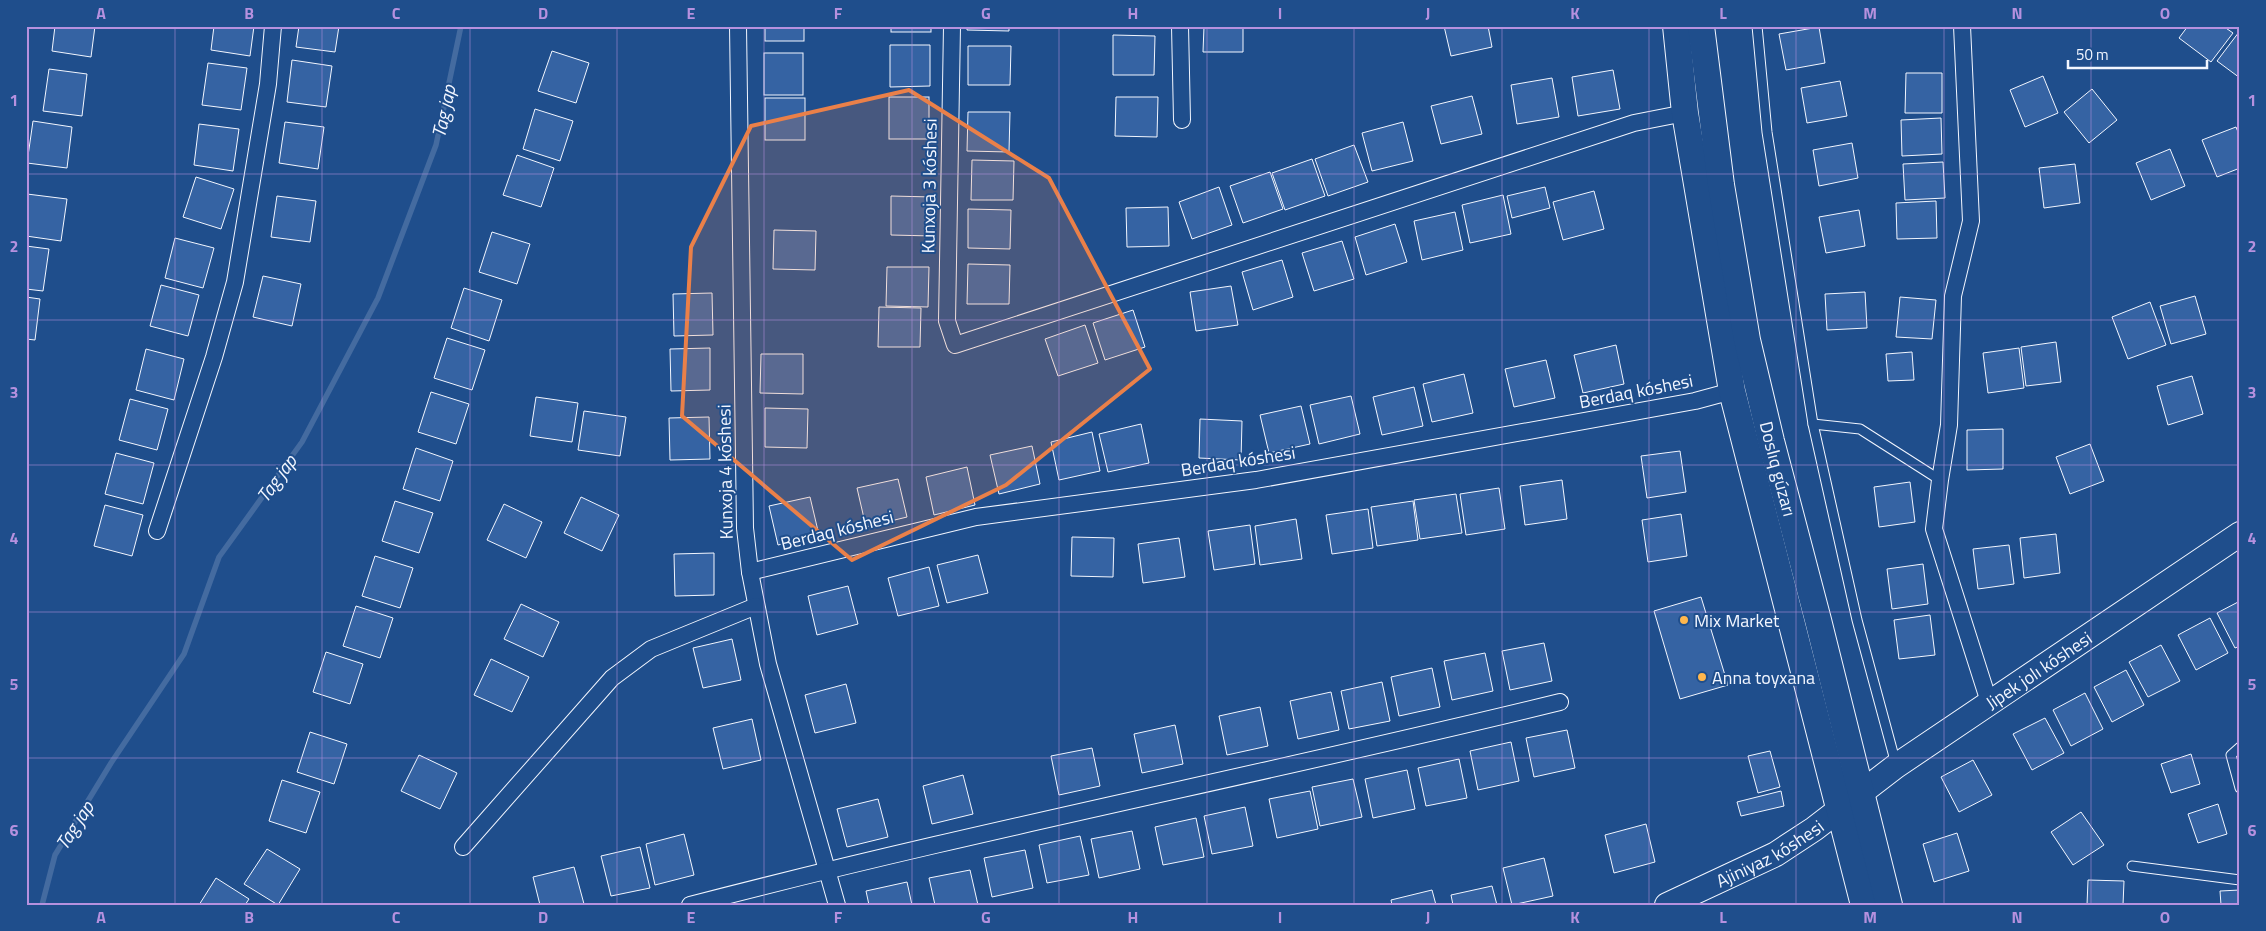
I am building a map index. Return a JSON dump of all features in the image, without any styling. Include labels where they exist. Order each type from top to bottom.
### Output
[{"type":"main road","name":"Doslıq gúzarı","points":[[1676,26],[1685,114],[1732,391],[1864,905]]},
{"type":"main road","name":"Doslıq gúzarı","points":[[1702,26],[1722,185],[1747,340],[1889,905]]},
{"type":"street","points":[[157,531],[214,357],[235,282],[268,84],[273,26]]},
{"type":"street","name":"Kunxoja 4 kóshesi","points":[[738,26],[745,528],[750,572],[768,664],[837,905]]},
{"type":"street","name":"Kunxoja 3 kóshesi","points":[[952,26],[947,321],[955,345],[1625,126],[1685,114]]},
{"type":"street","points":[[1180,26],[1182,120]]},
{"type":"street","points":[[1962,26],[1970,221],[1953,296],[1949,425],[1934,530],[1989,702]]},
{"type":"street","name":"Berdaq kóshesi","points":[[750,572],[976,517],[1256,480],[1695,401],[1732,391]]},
{"type":"street","name":"Jipek jolı kóshesi","points":[[1840,808],[1896,766],[1989,702],[2240,534]]},
{"type":"street","points":[[463,848],[612,678],[651,649],[756,606]]},
{"type":"street","points":[[690,905],[828,869],[1388,744],[1560,702]]},
{"type":"street","name":"Ajiniyaz kóshesi","points":[[1667,905],[1776,854],[1814,829],[1840,808]]},
{"type":"lane","points":[[1757,26],[1767,132],[1813,424],[1857,620],[1896,766]]},
{"type":"lane","points":[[1813,424],[1860,429],[1940,480]]},
{"type":"lane","points":[[2240,747],[2231,755],[2240,788]]},
{"type":"lane","points":[[2132,866],[2240,880]]},
{"type":"highlighted area","points":[[909,90],[1049,178],[1150,369],[1006,485],[852,560],[682,416],[691,247],[751,126]]},
{"type":"building","points":[[55,26],[95,26],[91,57],[52,51]]},
{"type":"building","points":[[214,26],[254,26],[250,56],[211,50]]},
{"type":"building","points":[[299,26],[339,26],[335,52],[296,47]]},
{"type":"building","points":[[765,26],[804,26],[804,41],[765,41]]},
{"type":"building","points":[[891,26],[931,26],[931,32],[891,32]]},
{"type":"building","points":[[967,26],[1009,26],[1009,31],[967,30]]},
{"type":"building","points":[[1204,26],[1243,26],[1243,52],[1203,52]]},
{"type":"building","points":[[1444,26],[1488,26],[1492,47],[1451,56]]},
{"type":"building","points":[[2188,26],[2223,26],[2233,33],[2211,62],[2179,38]]},
{"type":"building","points":[[1819,27],[1825,63],[1786,70],[1779,34]]},
{"type":"building","points":[[2240,33],[2240,78],[2217,61]]},
{"type":"building","points":[[1113,35],[1155,36],[1154,75],[1113,75]]},
{"type":"building","points":[[890,45],[930,45],[930,86],[890,87]]},
{"type":"building","points":[[968,46],[1011,46],[1010,85],[968,85]]},
{"type":"building","points":[[552,51],[589,63],[576,103],[538,91]]},
{"type":"building","points":[[764,53],[803,53],[803,95],[764,95]]},
{"type":"building","points":[[292,60],[332,66],[326,107],[287,102]]},
{"type":"building","points":[[208,63],[247,68],[241,110],[202,105]]},
{"type":"building","points":[[49,69],[87,74],[82,116],[43,111]]},
{"type":"building","points":[[1613,70],[1620,109],[1578,116],[1572,77]]},
{"type":"building","points":[[1906,73],[1942,73],[1942,113],[1905,113]]},
{"type":"building","points":[[2043,76],[2058,113],[2025,127],[2010,90]]},
{"type":"building","points":[[1552,78],[1559,117],[1517,124],[1511,85]]},
{"type":"building","points":[[1840,81],[1847,116],[1807,123],[1801,88]]},
{"type":"building","points":[[2092,89],[2117,120],[2089,143],[2064,112]]},
{"type":"building","points":[[1472,96],[1482,134],[1441,144],[1431,106]]},
{"type":"building","points":[[889,97],[929,97],[929,139],[889,139]]},
{"type":"building","points":[[1116,97],[1158,97],[1157,137],[1115,136]]},
{"type":"building","points":[[765,98],[805,98],[805,140],[765,140]]},
{"type":"building","points":[[535,109],[573,121],[560,161],[523,149]]},
{"type":"building","points":[[968,112],[1010,112],[1009,152],[967,151]]},
{"type":"building","points":[[1941,118],[1942,154],[1902,156],[1901,120]]},
{"type":"building","points":[[33,121],[72,127],[67,168],[27,163]]},
{"type":"building","points":[[285,122],[324,127],[318,169],[279,163]]},
{"type":"building","points":[[1403,122],[1413,161],[1372,171],[1362,133]]},
{"type":"building","points":[[199,124],[239,129],[233,171],[194,165]]},
{"type":"building","points":[[2236,127],[2240,137],[2240,168],[2217,177],[2202,140]]},
{"type":"building","points":[[1852,143],[1858,178],[1819,186],[1813,150]]},
{"type":"building","points":[[1354,145],[1368,182],[1328,196],[1315,159]]},
{"type":"building","points":[[2170,149],[2185,186],[2151,200],[2136,163]]},
{"type":"building","points":[[517,155],[554,168],[541,207],[503,195]]},
{"type":"building","points":[[1312,159],[1325,196],[1285,210],[1272,173]]},
{"type":"building","points":[[972,160],[1014,161],[1013,200],[971,200]]},
{"type":"building","points":[[1943,162],[1945,198],[1905,200],[1903,164]]},
{"type":"building","points":[[2075,164],[2080,203],[2044,208],[2039,168]]},
{"type":"building","points":[[1270,172],[1283,209],[1243,223],[1230,186]]},
{"type":"building","points":[[196,177],[234,189],[221,229],[183,217]]},
{"type":"building","points":[[1219,187],[1232,225],[1192,239],[1179,202]]},
{"type":"building","points":[[1545,187],[1550,208],[1512,218],[1507,196]]},
{"type":"building","points":[[1594,191],[1604,229],[1563,240],[1553,202]]},
{"type":"building","points":[[27,194],[67,199],[61,241],[26,236]]},
{"type":"building","points":[[1503,195],[1511,234],[1470,243],[1462,205]]},
{"type":"building","points":[[277,196],[316,201],[310,242],[271,237]]},
{"type":"building","points":[[891,196],[933,197],[933,236],[891,235]]},
{"type":"building","points":[[1936,201],[1937,238],[1897,239],[1896,203]]},
{"type":"building","points":[[1168,207],[1169,246],[1127,247],[1126,208]]},
{"type":"building","points":[[968,209],[1011,210],[1010,249],[968,248]]},
{"type":"building","points":[[1859,210],[1865,246],[1826,253],[1819,217]]},
{"type":"building","points":[[1455,212],[1463,250],[1422,260],[1414,221]]},
{"type":"building","points":[[1395,224],[1407,262],[1366,275],[1355,237]]},
{"type":"building","points":[[774,230],[816,231],[815,270],[773,269]]},
{"type":"building","points":[[492,232],[530,244],[517,284],[479,272]]},
{"type":"building","points":[[175,238],[214,248],[203,288],[165,278]]},
{"type":"building","points":[[1342,241],[1354,279],[1314,291],[1302,253]]},
{"type":"building","points":[[26,246],[49,249],[43,291],[26,289]]},
{"type":"building","points":[[1282,260],[1293,297],[1253,310],[1242,272]]},
{"type":"building","points":[[968,264],[1010,265],[1009,304],[967,304]]},
{"type":"building","points":[[887,267],[929,267],[928,307],[886,306]]},
{"type":"building","points":[[263,276],[301,284],[292,326],[253,317]]},
{"type":"building","points":[[161,285],[199,295],[188,336],[150,326]]},
{"type":"building","points":[[1231,286],[1238,325],[1196,331],[1190,292]]},
{"type":"building","points":[[464,288],[502,300],[489,341],[451,328]]},
{"type":"building","points":[[1865,292],[1867,328],[1827,330],[1825,294]]},
{"type":"building","points":[[712,293],[713,335],[674,336],[673,294]]},
{"type":"building","points":[[2195,296],[2206,334],[2171,344],[2160,306]]},
{"type":"building","points":[[26,297],[40,299],[35,340],[26,339]]},
{"type":"building","points":[[1900,297],[1936,300],[1932,339],[1896,337]]},
{"type":"building","points":[[2150,302],[2166,345],[2128,359],[2112,317]]},
{"type":"building","points":[[879,307],[921,308],[920,347],[878,347]]},
{"type":"building","points":[[1133,310],[1145,347],[1105,360],[1093,323]]},
{"type":"building","points":[[1085,325],[1098,363],[1058,376],[1045,339]]},
{"type":"building","points":[[447,338],[485,350],[472,390],[434,378]]},
{"type":"building","points":[[2056,342],[2061,382],[2026,386],[2021,347]]},
{"type":"building","points":[[1616,345],[1624,384],[1583,393],[1574,355]]},
{"type":"building","points":[[710,348],[710,390],[671,391],[670,349]]},
{"type":"building","points":[[2019,348],[2024,388],[1988,393],[1983,353]]},
{"type":"building","points":[[146,349],[184,359],[174,400],[136,390]]},
{"type":"building","points":[[1912,352],[1914,380],[1888,381],[1886,354]]},
{"type":"building","points":[[761,354],[803,354],[803,394],[760,393]]},
{"type":"building","points":[[1546,360],[1555,398],[1514,407],[1505,369]]},
{"type":"building","points":[[1464,374],[1473,413],[1432,422],[1423,384]]},
{"type":"building","points":[[2192,376],[2203,414],[2168,425],[2157,386]]},
{"type":"building","points":[[1414,387],[1423,426],[1382,435],[1373,397]]},
{"type":"building","points":[[431,392],[469,404],[456,444],[418,432]]},
{"type":"building","points":[[1351,396],[1360,434],[1319,444],[1310,405]]},
{"type":"building","points":[[536,397],[578,403],[572,442],[530,436]]},
{"type":"building","points":[[130,399],[168,409],[157,450],[119,440]]},
{"type":"building","points":[[1301,406],[1310,444],[1269,453],[1260,415]]},
{"type":"building","points":[[765,408],[808,409],[807,448],[765,447]]},
{"type":"building","points":[[584,411],[626,417],[620,456],[578,450]]},
{"type":"building","points":[[709,417],[710,459],[670,460],[669,418]]},
{"type":"building","points":[[1200,419],[1242,421],[1241,460],[1199,458]]},
{"type":"building","points":[[1141,424],[1149,463],[1108,472],[1099,434]]},
{"type":"building","points":[[2003,429],[2003,469],[1967,470],[1967,430]]},
{"type":"building","points":[[1092,432],[1100,471],[1059,480],[1051,442]]},
{"type":"building","points":[[2090,444],[2104,481],[2070,494],[2056,457]]},
{"type":"building","points":[[1032,446],[1040,484],[999,494],[990,455]]},
{"type":"building","points":[[416,448],[453,461],[440,501],[403,489]]},
{"type":"building","points":[[1680,451],[1686,492],[1647,498],[1641,456]]},
{"type":"building","points":[[116,453],[154,463],[143,504],[105,494]]},
{"type":"building","points":[[967,467],[975,505],[934,515],[926,477]]},
{"type":"building","points":[[898,479],[907,517],[866,527],[857,488]]},
{"type":"building","points":[[1562,480],[1567,519],[1525,525],[1520,486]]},
{"type":"building","points":[[1910,482],[1915,522],[1879,527],[1874,487]]},
{"type":"building","points":[[1499,488],[1505,529],[1466,535],[1460,494]]},
{"type":"building","points":[[1456,494],[1462,533],[1420,539],[1414,500]]},
{"type":"building","points":[[581,497],[619,515],[602,551],[564,533]]},
{"type":"building","points":[[810,497],[819,535],[778,545],[769,506]]},
{"type":"building","points":[[395,501],[433,513],[419,553],[382,541]]},
{"type":"building","points":[[1413,501],[1418,540],[1377,546],[1371,507]]},
{"type":"building","points":[[504,504],[542,522],[526,558],[487,540]]},
{"type":"building","points":[[105,505],[143,515],[132,556],[94,546]]},
{"type":"building","points":[[1368,509],[1373,548],[1332,554],[1326,515]]},
{"type":"building","points":[[1681,514],[1687,556],[1648,562],[1642,520]]},
{"type":"building","points":[[1296,519],[1302,559],[1260,565],[1255,526]]},
{"type":"building","points":[[1250,525],[1255,564],[1214,570],[1208,531]]},
{"type":"building","points":[[2056,534],[2060,573],[2024,578],[2020,538]]},
{"type":"building","points":[[1072,537],[1114,538],[1113,577],[1071,576]]},
{"type":"building","points":[[1179,538],[1185,577],[1143,583],[1138,544]]},
{"type":"building","points":[[2009,545],[2014,584],[1978,589],[1973,549]]},
{"type":"building","points":[[714,553],[714,595],[675,596],[674,554]]},
{"type":"building","points":[[978,555],[988,593],[947,603],[937,565]]},
{"type":"building","points":[[375,556],[413,568],[400,608],[362,596]]},
{"type":"building","points":[[1923,564],[1928,604],[1892,609],[1887,569]]},
{"type":"building","points":[[929,567],[939,606],[898,616],[888,578]]},
{"type":"building","points":[[848,586],[858,624],[817,635],[808,596]]},
{"type":"building","points":[[1701,597],[1728,685],[1680,699],[1654,611]]},
{"type":"building","points":[[2240,601],[2240,646],[2235,648],[2217,613]]},
{"type":"building","points":[[521,604],[559,622],[543,657],[504,639]]},
{"type":"building","points":[[356,606],[393,618],[380,658],[343,646]]},
{"type":"building","points":[[1930,615],[1935,655],[1899,659],[1894,620]]},
{"type":"building","points":[[2210,618],[2228,653],[2196,670],[2178,635]]},
{"type":"building","points":[[732,639],[741,680],[703,688],[693,648]]},
{"type":"building","points":[[1544,643],[1552,681],[1510,690],[1502,651]]},
{"type":"building","points":[[2161,645],[2180,681],[2148,697],[2129,662]]},
{"type":"building","points":[[326,652],[363,664],[350,704],[313,692]]},
{"type":"building","points":[[1485,653],[1493,691],[1452,700],[1444,661]]},
{"type":"building","points":[[491,659],[529,677],[512,712],[474,695]]},
{"type":"building","points":[[1432,668],[1440,707],[1399,716],[1391,677]]},
{"type":"building","points":[[2126,670],[2144,705],[2112,722],[2094,687]]},
{"type":"building","points":[[1382,682],[1390,721],[1349,729],[1341,691]]},
{"type":"building","points":[[846,684],[856,723],[815,733],[805,695]]},
{"type":"building","points":[[1331,692],[1339,730],[1298,739],[1290,701]]},
{"type":"building","points":[[2085,693],[2103,729],[2071,746],[2053,710]]},
{"type":"building","points":[[1260,707],[1268,746],[1227,755],[1219,716]]},
{"type":"building","points":[[2045,718],[2064,753],[2032,770],[2013,734]]},
{"type":"building","points":[[752,719],[761,760],[723,769],[713,728]]},
{"type":"building","points":[[1175,725],[1183,764],[1142,773],[1134,734]]},
{"type":"building","points":[[1567,730],[1575,768],[1534,777],[1526,738]]},
{"type":"building","points":[[310,732],[347,744],[334,784],[297,772]]},
{"type":"building","points":[[1511,742],[1519,781],[1478,790],[1470,751]]},
{"type":"building","points":[[1092,748],[1100,786],[1059,795],[1051,756]]},
{"type":"building","points":[[1770,751],[1780,787],[1758,793],[1748,756]]},
{"type":"building","points":[[2191,754],[2200,784],[2171,793],[2161,764]]},
{"type":"building","points":[[419,755],[457,773],[440,809],[401,791]]},
{"type":"building","points":[[1459,759],[1467,798],[1426,806],[1418,768]]},
{"type":"building","points":[[1973,760],[1992,795],[1959,812],[1941,777]]},
{"type":"building","points":[[1407,770],[1415,809],[1373,818],[1365,779]]},
{"type":"building","points":[[963,775],[973,814],[932,824],[923,786]]},
{"type":"building","points":[[1353,779],[1362,817],[1320,826],[1312,787]]},
{"type":"building","points":[[282,780],[320,792],[306,833],[269,821]]},
{"type":"building","points":[[1310,791],[1318,829],[1277,838],[1269,799]]},
{"type":"building","points":[[1781,791],[1784,806],[1741,816],[1737,802]]},
{"type":"building","points":[[878,799],[888,837],[847,847],[837,809]]},
{"type":"building","points":[[2218,804],[2227,834],[2198,843],[2188,814]]},
{"type":"building","points":[[1245,807],[1253,846],[1212,854],[1204,816]]},
{"type":"building","points":[[2081,812],[2104,845],[2073,865],[2051,832]]},
{"type":"building","points":[[1196,818],[1204,857],[1163,865],[1155,827]]},
{"type":"building","points":[[1646,824],[1655,862],[1614,873],[1605,835]]},
{"type":"building","points":[[1132,831],[1140,869],[1099,878],[1091,839]]},
{"type":"building","points":[[1957,833],[1969,871],[1934,882],[1923,844]]},
{"type":"building","points":[[684,834],[694,875],[655,885],[646,844]]},
{"type":"building","points":[[1080,836],[1089,875],[1047,883],[1039,845]]},
{"type":"building","points":[[640,847],[650,888],[611,896],[601,856]]},
{"type":"building","points":[[267,849],[300,869],[278,905],[244,884]]},
{"type":"building","points":[[1025,850],[1033,888],[992,897],[984,858]]},
{"type":"building","points":[[1544,858],[1553,896],[1512,905],[1503,868]]},
{"type":"building","points":[[574,867],[584,904],[540,905],[533,877]]},
{"type":"building","points":[[970,870],[978,905],[935,905],[929,878]]},
{"type":"building","points":[[216,878],[249,899],[245,905],[199,905]]},
{"type":"building","points":[[2088,880],[2124,881],[2123,905],[2087,905]]},
{"type":"building","points":[[907,882],[912,905],[869,905],[866,891]]},
{"type":"building","points":[[1492,886],[1497,905],[1453,905],[1451,895]]},
{"type":"building","points":[[1432,890],[1436,905],[1392,905],[1391,900]]},
{"type":"building","points":[[2240,890],[2240,905],[2221,905],[2220,891]]},
{"type":"waterway","name":"Tag jap","points":[[42,905],[55,855],[111,763],[184,654],[219,557],[302,442],[378,298],[436,145],[461,26]]},
{"type":"place","name":"Mix Market","points":[[1684,620]]},
{"type":"place","name":"Anna toyxana","points":[[1702,677]]}]
